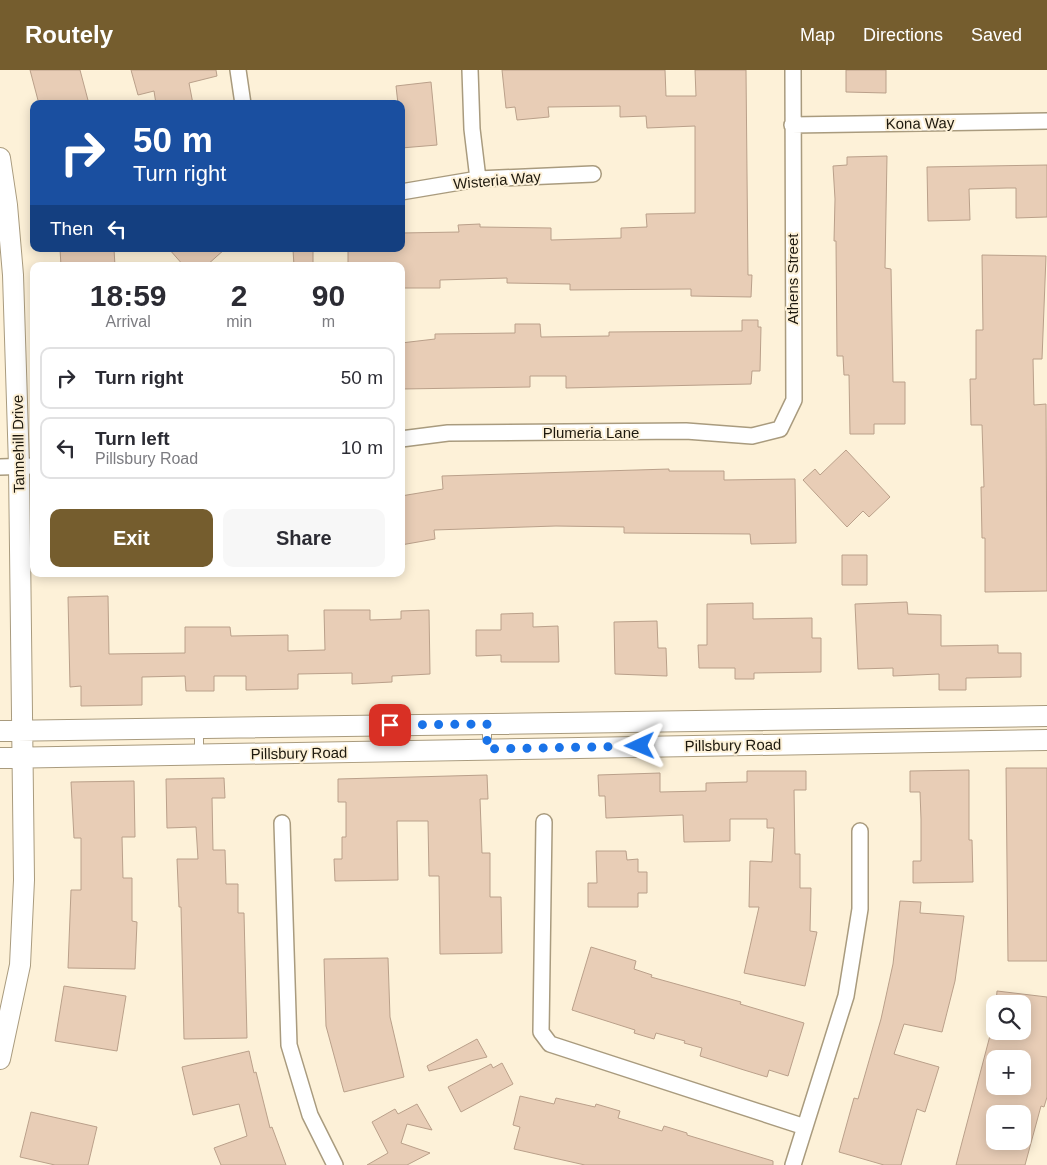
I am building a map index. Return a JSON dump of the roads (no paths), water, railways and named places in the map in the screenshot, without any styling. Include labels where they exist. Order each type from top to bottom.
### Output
[{"type":"street","points":[[238,70],[242,100]]},
{"type":"street","points":[[470,70],[472,129],[478,179]]},
{"type":"street","name":"Athens Street","points":[[780,429],[794,400],[793,70]]},
{"type":"street","name":"Kona Way","points":[[792,125],[1047,121]]},
{"type":"street","name":"Tannehill Drive","points":[[0,158],[13,275],[24,758],[24,880],[20,965],[0,1056]]},
{"type":"street","name":"Wisteria Way","points":[[405,191],[478,179],[593,174]]},
{"type":"street","name":"Plumeria Lane","points":[[405,438],[448,432],[686,431],[752,436],[780,429]]},
{"type":"street","name":"Pillsbury Road","points":[[0,731],[199,728],[294,740],[428,738],[487,749],[677,734],[849,731],[1047,716]]},
{"type":"street","name":"Pillsbury Road","points":[[428,738],[487,724],[677,734]]},
{"type":"street","name":"Pillsbury Road","points":[[849,731],[1047,740]]},
{"type":"street","name":"Pillsbury Road","points":[[0,758],[200,756],[294,740]]},
{"type":"street","points":[[544,822],[541,1032],[550,1044],[805,1127]]},
{"type":"street","points":[[282,824],[289,1045],[310,1115],[335,1165]]},
{"type":"street","points":[[793,1165],[846,996],[860,909],[860,832]]},
{"type":"lane","points":[[487,724],[487,749]]},
{"type":"lane","points":[[199,728],[200,756]]}]
